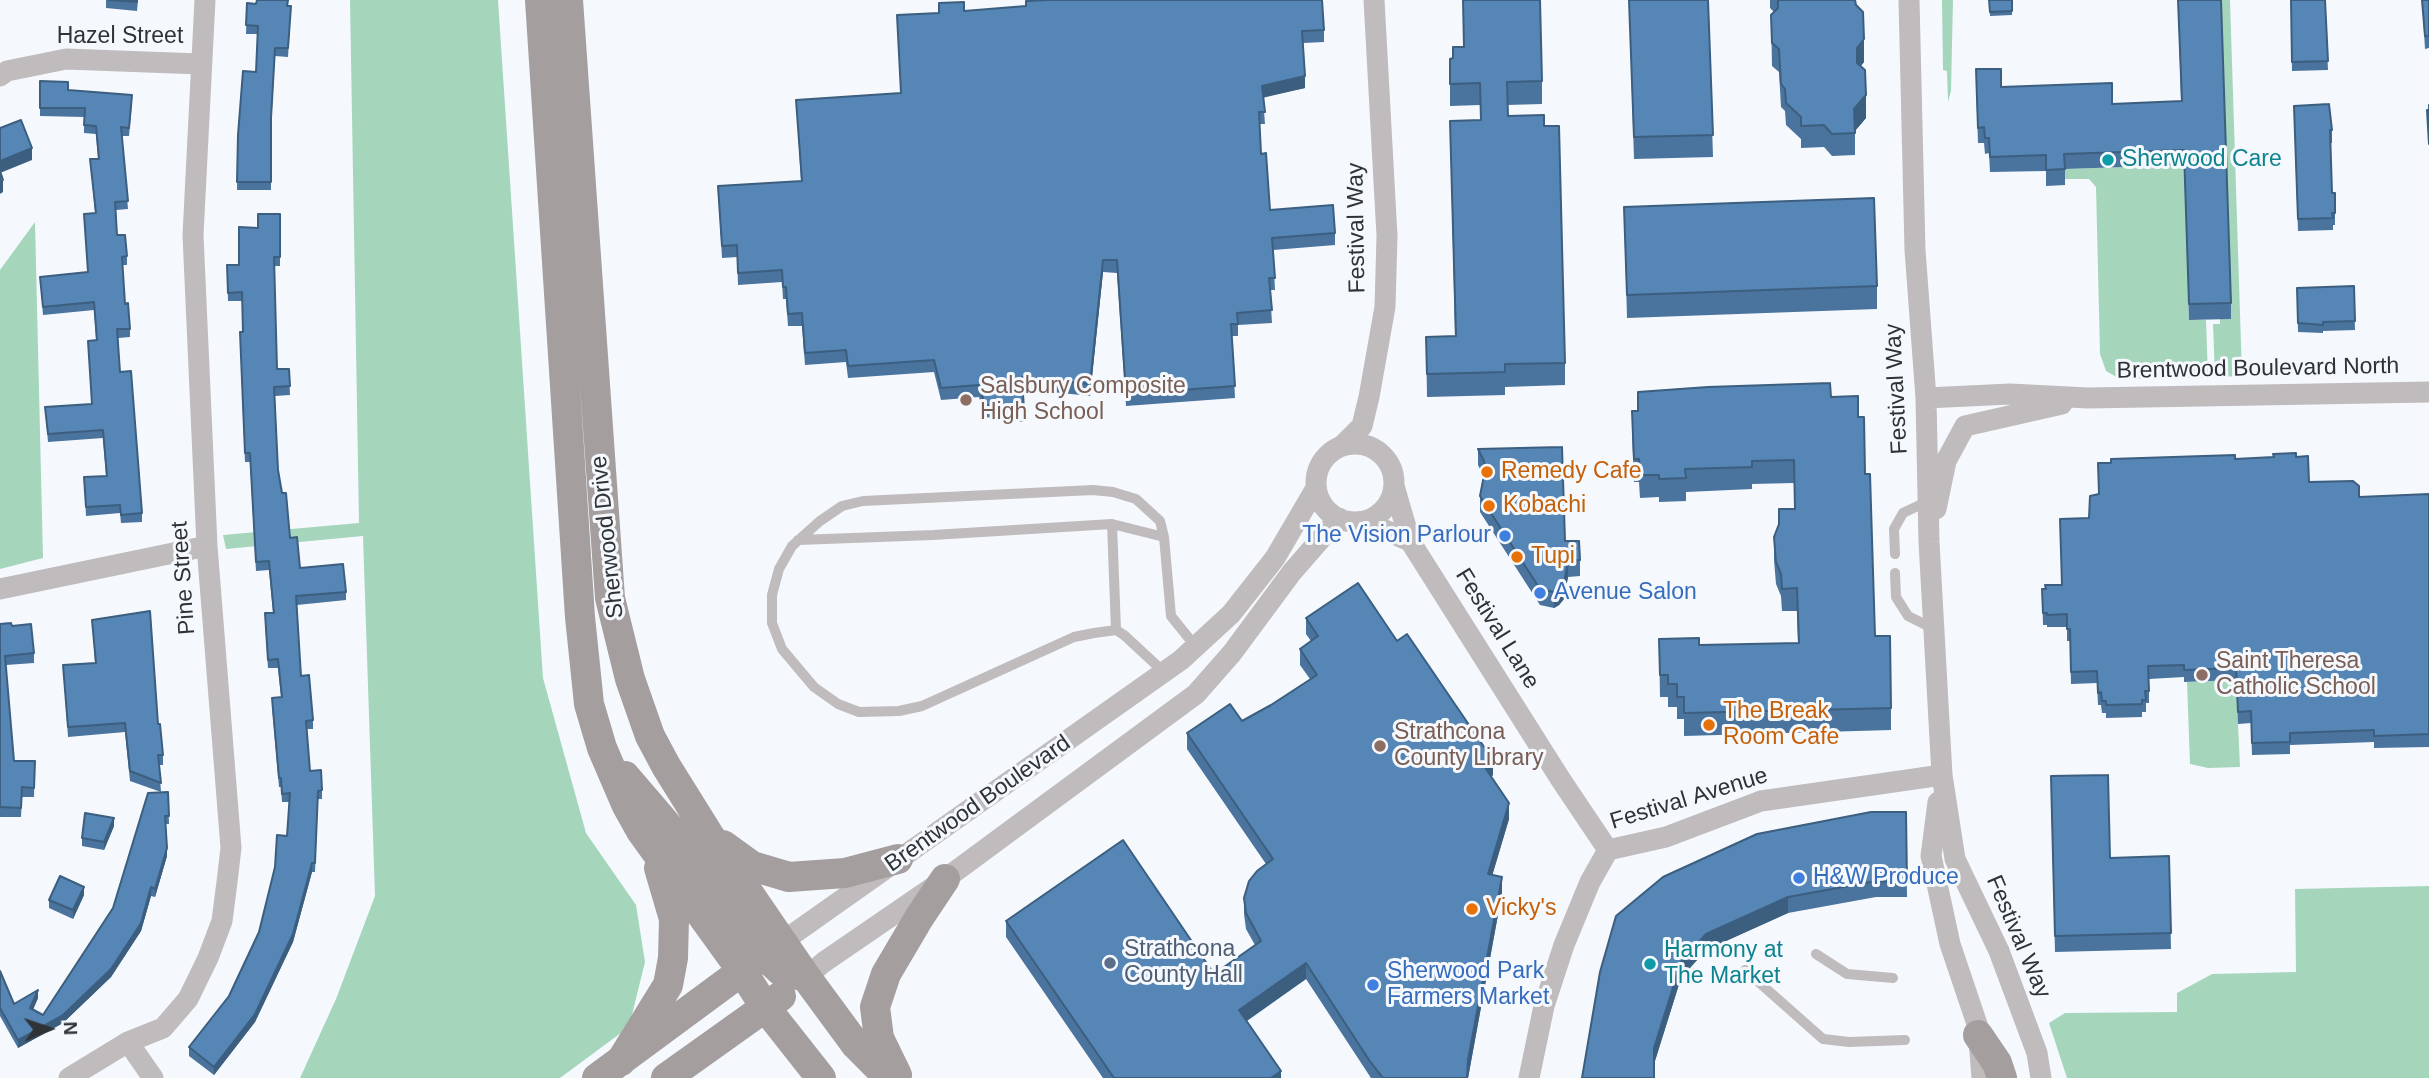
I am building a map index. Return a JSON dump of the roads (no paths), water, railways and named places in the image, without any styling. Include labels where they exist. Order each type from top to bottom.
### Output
[{"type":"main road","name":"Sherwood Drive","points":[[540,0],[580,617],[589,704],[602,748],[627,806],[653,848],[763,956],[806,977],[856,1045],[889,1078]]},
{"type":"main road","name":"Sherwood Drive","points":[[568,0],[610,597],[630,679],[650,736],[709,835],[763,956],[765,1007],[821,1078]]},
{"type":"main road","points":[[602,748],[673,832],[763,956]]},
{"type":"main road","points":[[709,835],[752,866],[789,877],[845,873],[898,859]]},
{"type":"main road","points":[[621,1060],[668,985],[673,958],[674,919],[653,848]]},
{"type":"main road","points":[[899,1078],[879,1038],[876,1007],[886,974],[945,879]]},
{"type":"main road","name":"Brentwood Boulevard","points":[[597,1078],[763,956]]},
{"type":"main road","name":"Brentwood Boulevard","points":[[666,1078],[806,977]]},
{"type":"main road","points":[[1978,1035],[1997,1063],[2002,1078]]},
{"type":"street","name":"Pine Street","points":[[69,1078],[128,1042],[163,1028],[188,999],[222,921],[231,848],[207,546],[193,235],[205,0]]},
{"type":"street","name":"Festival Way","points":[[1342,446],[1362,426],[1385,307],[1387,236],[1374,0]]},
{"type":"street","name":"Festival Way","points":[[1909,0],[1915,250],[1926,398],[1929,542],[1942,775],[1955,859],[1999,951],[2037,1054],[2041,1078]]},
{"type":"street","name":"Hazel Street","points":[[0,76],[7,71],[66,59],[200,64]]},
{"type":"street","name":"Brentwood Boulevard North","points":[[2088,398],[2429,392]]},
{"type":"street","points":[[1926,398],[2010,394],[2088,398]]},
{"type":"street","points":[[1929,542],[1946,461],[1965,426],[2088,398]]},
{"type":"street","points":[[1356,443],[1380,452],[1389,463],[1394,486],[1384,509],[1363,521],[1351,522],[1328,511],[1316,488],[1322,462],[1331,452],[1356,443]]},
{"type":"street","name":"Festival Lane","points":[[1394,486],[1410,541],[1608,850]]},
{"type":"street","name":"Brentwood Boulevard","points":[[763,956],[1165,673],[1196,648],[1231,614],[1275,558],[1316,488]]},
{"type":"street","name":"Brentwood Boulevard","points":[[806,977],[945,879],[1196,694],[1232,653],[1292,572],[1339,518]]},
{"type":"street","points":[[1363,521],[1410,541]]},
{"type":"street","points":[[0,589],[207,546]]},
{"type":"street","name":"Festival Way","points":[[1942,775],[1931,856],[1950,944],[1978,1027],[1982,1078]]},
{"type":"street","name":"Festival Avenue","points":[[1529,1078],[1544,1006],[1564,946],[1590,882],[1608,850],[1665,837],[1761,801],[1942,775]]},
{"type":"street","points":[[128,1042],[153,1078]]},
{"type":"lane","points":[[1165,673],[1116,630],[1074,637],[922,706],[899,711],[859,712],[838,704],[814,687],[782,649],[772,623],[772,595],[779,569],[798,540],[842,506],[863,501],[1093,490],[1113,492],[1136,499],[1149,508],[1160,521],[1164,537],[1171,616],[1196,648]]},
{"type":"lane","points":[[1895,554],[1894,529],[1903,513],[1928,501]]},
{"type":"lane","points":[[798,540],[933,535],[1076,524],[1112,524],[1164,537]]},
{"type":"lane","points":[[1112,524],[1116,630]]},
{"type":"lane","points":[[1895,573],[1896,597],[1908,616],[1934,629]]},
{"type":"lane","points":[[1816,954],[1847,974],[1893,978]]},
{"type":"lane","points":[[1745,970],[1823,1039],[1849,1042],[1905,1040]]},
{"type":"place","name":"Sherwood Care","points":[[2108,160]]},
{"type":"place","name":"Salsbury Composite High School","points":[[966,400]]},
{"type":"place","name":"Remedy Cafe","points":[[1487,472]]},
{"type":"place","name":"Kobachi","points":[[1489,506]]},
{"type":"place","name":"The Vision Parlour","points":[[1505,536]]},
{"type":"place","name":"Tupi","points":[[1517,557]]},
{"type":"place","name":"Avenue Salon","points":[[1540,593]]},
{"type":"place","name":"Saint Theresa Catholic School","points":[[2202,675]]},
{"type":"place","name":"The Break Room Cafe","points":[[1709,725]]},
{"type":"place","name":"Strathcona County Library","points":[[1380,746]]},
{"type":"place","name":"H&W Produce","points":[[1799,878]]},
{"type":"place","name":"Vicky's","points":[[1472,909]]},
{"type":"place","name":"Strathcona County Hall","points":[[1110,963]]},
{"type":"place","name":"Harmony at The Market","points":[[1650,964]]},
{"type":"place","name":"Sherwood Park Farmers Market","points":[[1373,985]]}]
